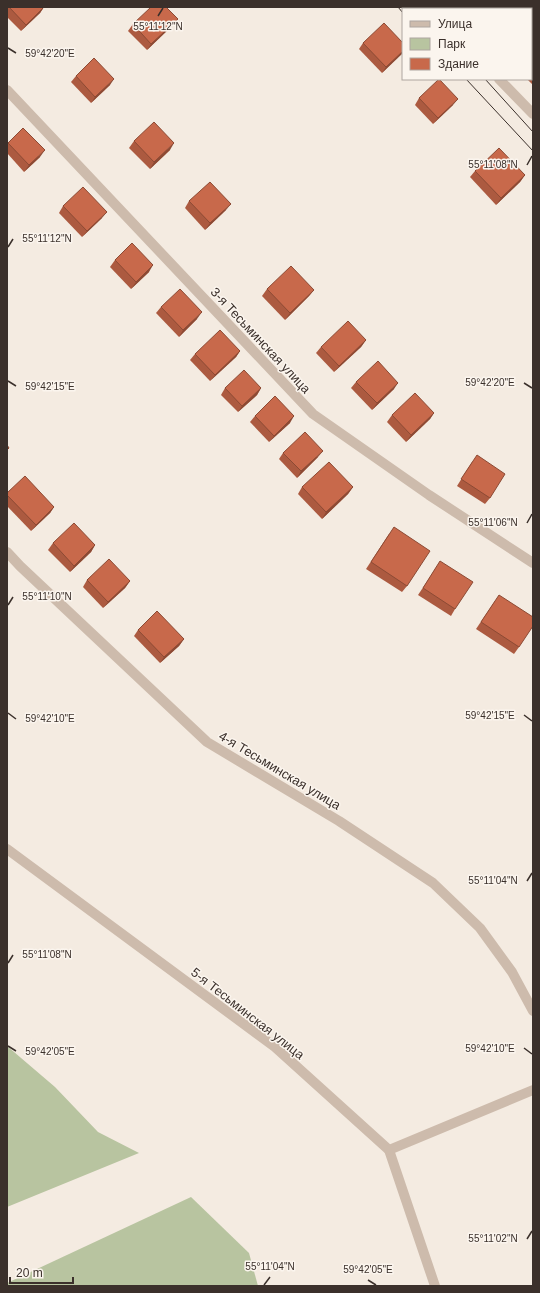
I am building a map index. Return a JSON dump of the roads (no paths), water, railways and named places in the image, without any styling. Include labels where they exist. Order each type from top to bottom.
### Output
[{"type":"street","points":[[500,80],[533,114]]},
{"type":"street","name":"3-я Тесьминская улица","points":[[7,90],[313,414],[429,495],[533,563]]},
{"type":"street","name":"4-я Тесьминская улица","points":[[7,552],[20,566],[208,742],[339,821],[433,883],[480,928],[512,972],[533,1011]]},
{"type":"street","name":"5-я Тесьминская улица","points":[[7,849],[275,1047],[389,1150],[435,1286]]},
{"type":"street","points":[[389,1150],[533,1090]]},
{"type":"tram line","points":[[398,7],[402,12]]},
{"type":"tram line","points":[[467,80],[533,151]]},
{"type":"tram line","points":[[486,80],[533,132]]}]
